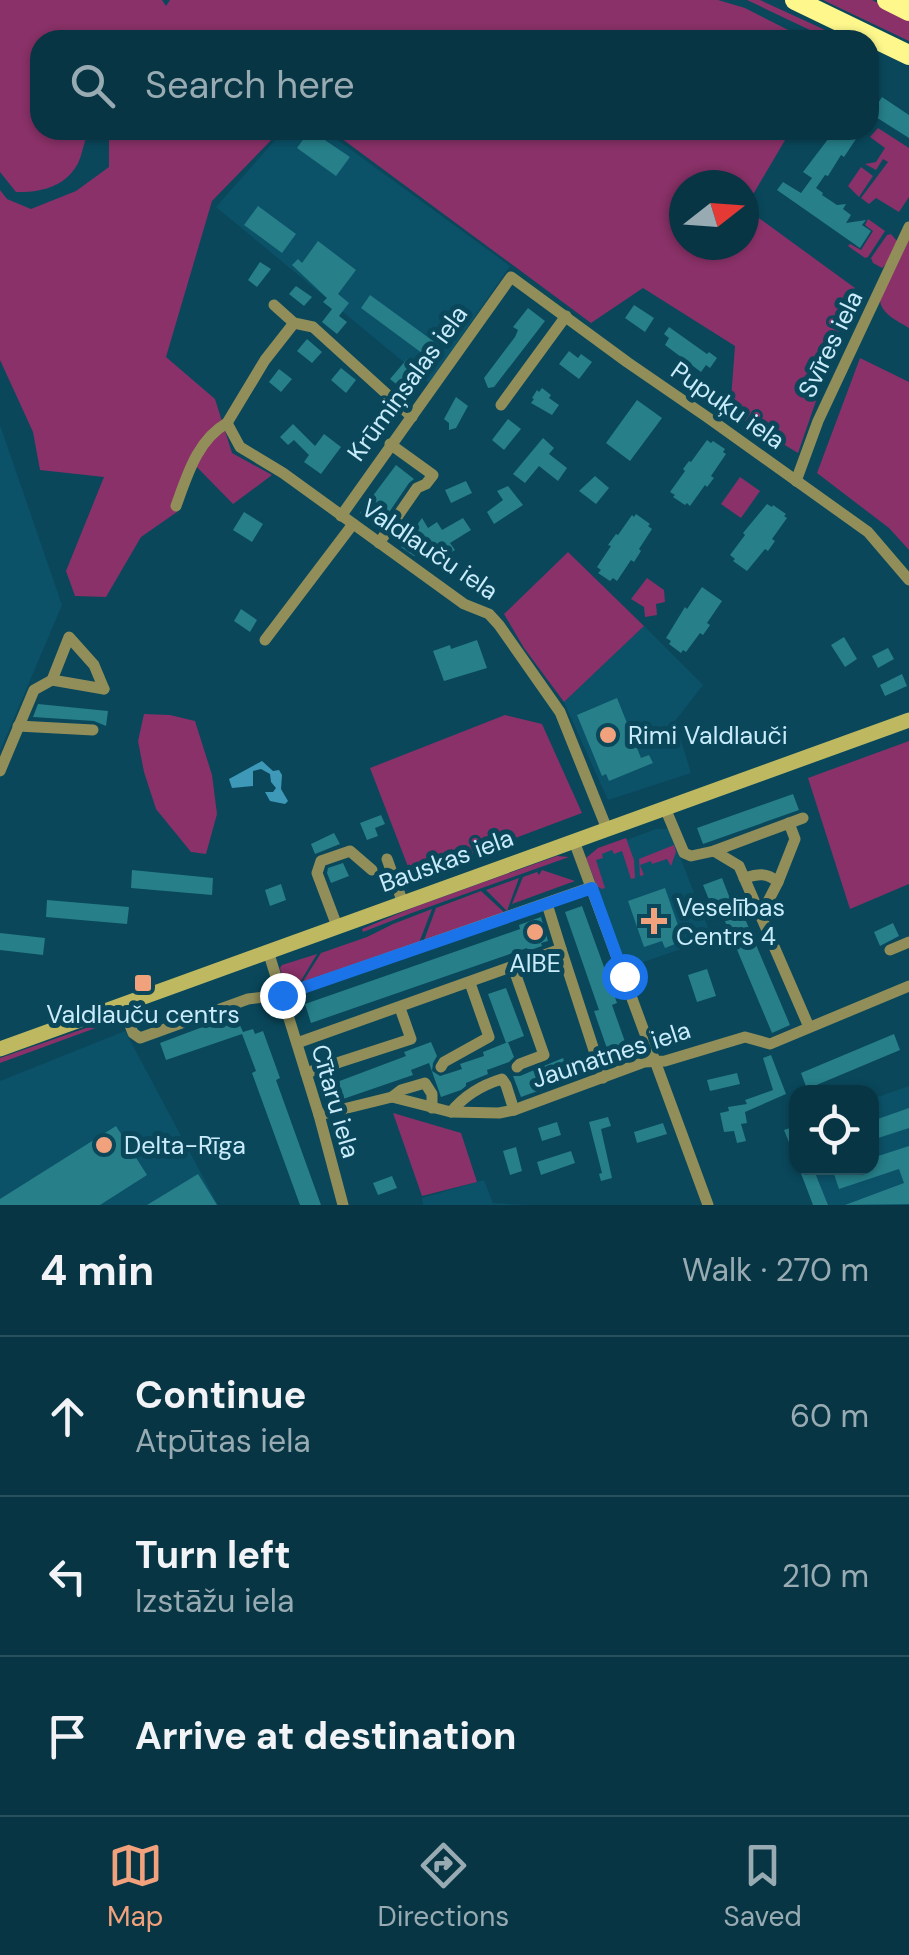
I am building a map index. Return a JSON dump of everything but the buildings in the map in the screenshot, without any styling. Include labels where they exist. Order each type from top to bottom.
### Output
[{"type":"highway","points":[[795,0],[857,30]]},
{"type":"highway","points":[[887,0],[909,11]]},
{"type":"highway","points":[[879,41],[909,55]]},
{"type":"main road","name":"Bauskas iela","points":[[0,1049],[909,720]]},
{"type":"street","name":"Svīres iela","points":[[796,481],[818,421],[909,227]]},
{"type":"street","name":"Pupuķu iela","points":[[511,277],[868,532],[909,580]]},
{"type":"street","name":"Krūmiņsalas iela","points":[[341,516],[511,277]]},
{"type":"street","points":[[274,305],[294,323],[313,327],[412,417]]},
{"type":"street","points":[[500,405],[566,316]]},
{"type":"street","points":[[176,506],[205,441],[227,424],[265,360],[294,323]]},
{"type":"street","name":"Valdlauču iela","points":[[227,424],[240,446],[499,625],[560,712],[607,829]]},
{"type":"street","points":[[379,543],[417,488],[434,475],[390,444]]},
{"type":"street","points":[[265,640],[352,524]]},
{"type":"street","points":[[0,771],[34,690],[52,680],[104,689],[94,665],[69,636],[52,680]]},
{"type":"street","points":[[18,726],[93,730]]},
{"type":"street","points":[[665,808],[684,853],[692,856],[803,818]]},
{"type":"street","points":[[761,916],[795,839],[790,823]]},
{"type":"street","points":[[574,840],[708,1205]]},
{"type":"street","points":[[714,850],[739,866],[809,1027]]},
{"type":"street","points":[[337,926],[317,873],[322,861],[350,851],[372,870]]},
{"type":"street","points":[[387,859],[402,903]]},
{"type":"street","points":[[744,878],[761,874],[778,882]]},
{"type":"street","points":[[122,1004],[133,1032],[140,1038],[248,998],[282,995],[592,888]]},
{"type":"street","points":[[546,904],[602,1078]]},
{"type":"street","points":[[890,950],[909,942]]},
{"type":"street","points":[[297,1043],[561,949]]},
{"type":"street","name":"Cītaru iela","points":[[268,952],[343,1205]]},
{"type":"street","points":[[451,1112],[476,1090],[544,1055],[513,967]]},
{"type":"street","points":[[392,1097],[489,1038],[470,983]]},
{"type":"street","name":"Jaunatnes iela","points":[[319,1115],[392,1097],[451,1112],[514,1110],[655,1060],[730,1040],[745,1037],[770,1044],[909,986]]},
{"type":"street","points":[[306,1073],[410,1039],[400,1008]]},
{"type":"street","points":[[510,1072],[514,1110]]},
{"type":"street","points":[[432,1108],[433,1074]]},
{"type":"shaded area","points":[[0,0],[162,0],[166,6],[170,0],[718,0],[745,8],[788,30],[30,30],[30,140],[85,140],[74,170],[61,182],[44,189],[16,192],[0,172]]},
{"type":"shaded area","points":[[747,0],[760,0],[825,30],[810,30]]},
{"type":"shaded area","points":[[823,0],[872,0],[909,19],[909,41]]},
{"type":"shaded area","points":[[879,129],[909,148],[909,197],[899,212],[876,198],[869,204],[861,198],[888,162],[883,159],[876,170],[865,164],[876,162],[885,148],[874,140],[879,140]]},
{"type":"shaded area","points":[[109,140],[271,140],[212,201],[166,357],[215,399],[232,453],[272,475],[233,504],[189,459],[177,512],[141,537],[106,597],[75,596],[66,571],[104,477],[40,470],[33,432],[0,360],[0,190],[7,199],[31,209],[76,191],[109,167]]},
{"type":"shaded area","points":[[275,140],[338,140],[510,266],[429,383],[216,207]]},
{"type":"shaded area","points":[[344,140],[785,140],[759,184],[759,170],[669,170],[669,260],[759,260],[759,218],[855,288],[798,453],[730,412],[735,346],[643,288],[591,323]]},
{"type":"shaded area","points":[[861,167],[873,176],[859,197],[848,186]]},
{"type":"shaded area","points":[[868,219],[885,231],[865,258],[848,246],[861,250],[873,231],[865,225]]},
{"type":"shaded area","points":[[891,234],[897,241],[882,268],[871,258]]},
{"type":"shaded area","points":[[909,236],[909,328],[887,313],[880,300]]},
{"type":"shaded area","points":[[860,358],[909,382],[909,550],[889,528],[817,473]]},
{"type":"shaded area","points":[[0,425],[62,605],[0,751]]},
{"type":"shaded area","points":[[740,477],[760,491],[741,518],[721,504]]},
{"type":"shaded area","points":[[568,552],[644,626],[564,702],[504,614]]},
{"type":"shaded area","points":[[647,578],[664,590],[665,602],[656,604],[657,615],[645,617],[644,607],[631,599]]},
{"type":"shaded area","points":[[644,626],[703,685],[675,721],[691,773],[608,800],[564,702]]},
{"type":"shaded area","points":[[144,714],[195,721],[212,775],[217,814],[206,854],[191,852],[156,809],[138,741]]},
{"type":"shaded area","points":[[505,715],[542,724],[582,813],[412,877],[370,768]]},
{"type":"shaded area","points":[[909,741],[909,884],[850,909],[808,778]]},
{"type":"shaded area","points":[[262,761],[282,775],[281,789],[288,801],[285,804],[270,801],[265,792],[276,788],[270,774],[261,769],[253,771],[253,786],[232,788],[229,779]]},
{"type":"shaded area","points":[[656,829],[669,829],[712,938],[618,971],[578,862]]},
{"type":"shaded area","points":[[626,838],[635,878],[631,879],[622,851],[614,854],[612,850],[596,860],[605,888],[602,889],[597,886],[586,858],[598,848]]},
{"type":"shaded area","points":[[674,845],[671,866],[667,859],[652,864],[651,861],[640,865],[644,875],[640,876],[639,859]]},
{"type":"shaded area","points":[[557,856],[569,857],[363,932],[362,929],[412,908]]},
{"type":"shaded area","points":[[542,870],[575,881],[512,904],[523,877],[537,872],[539,875]]},
{"type":"shaded area","points":[[519,878],[507,911],[486,890]]},
{"type":"shaded area","points":[[481,891],[506,914],[423,943],[436,908]]},
{"type":"shaded area","points":[[432,909],[419,943],[302,983],[321,953]]},
{"type":"shaded area","points":[[317,954],[299,984],[283,979],[282,965]]},
{"type":"shaded area","points":[[112,1022],[0,1063],[0,1058]]},
{"type":"shaded area","points":[[125,1031],[218,1205],[0,1205],[0,1081]]},
{"type":"shaded area","points":[[909,1086],[909,1205],[813,1205],[802,1175],[879,1175],[879,1097]]},
{"type":"shaded area","points":[[393,1113],[461,1133],[477,1182],[422,1196]]},
{"type":"shaded area","points":[[484,1180],[493,1203],[524,1205],[423,1205],[422,1198]]},
{"type":"place","name":"Rimi Valdlauči","points":[[608,735]]},
{"type":"place","name":"Veselības Centrs 4","points":[[654,921]]},
{"type":"place","name":"AIBE","points":[[535,932]]},
{"type":"place","name":"Valdlauču centrs","points":[[143,983]]},
{"type":"place","name":"Delta-Rīga","points":[[104,1145]]},
{"type":"route","points":[[282,995],[592,888],[624,976]]}]
